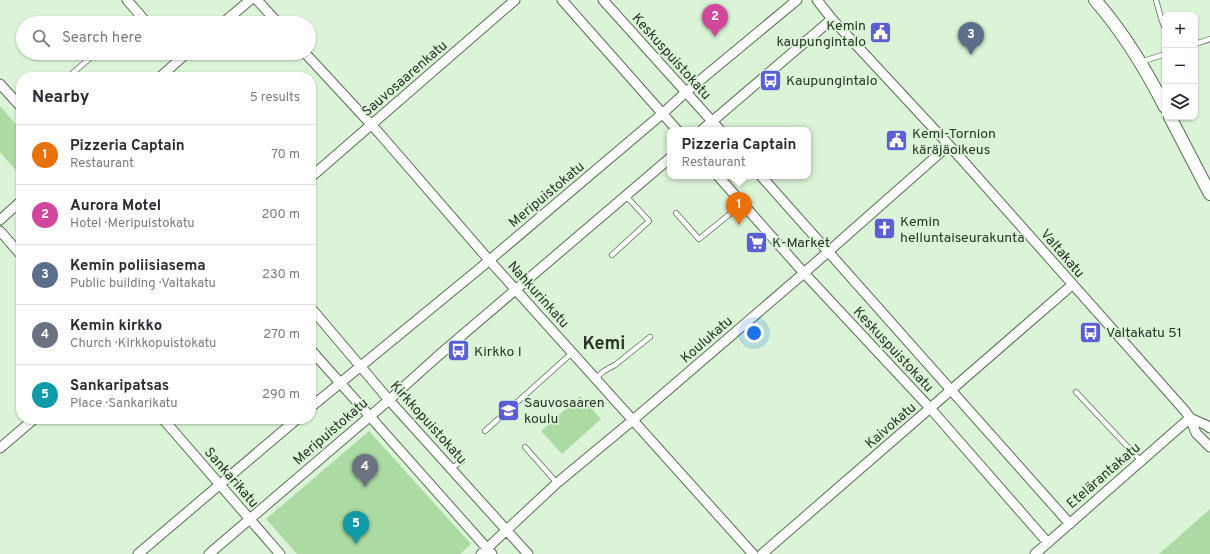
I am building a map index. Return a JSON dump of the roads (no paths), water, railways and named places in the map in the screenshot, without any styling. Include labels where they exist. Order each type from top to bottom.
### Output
[{"type":"main road","points":[[1094,0],[1116,25],[1141,62],[1162,101]]},
{"type":"main road","points":[[1172,120],[1210,194]]},
{"type":"street","points":[[126,0],[139,14]]},
{"type":"street","points":[[231,16],[250,0]]},
{"type":"street","points":[[257,0],[272,16]]},
{"type":"street","name":"Sauvosaarenkatu","points":[[316,173],[515,0]]},
{"type":"street","points":[[562,0],[674,127]]},
{"type":"street","name":"Keskuspuistokatu","points":[[603,0],[717,127]]},
{"type":"street","name":"Meripuistokatu","points":[[316,403],[489,260],[686,92],[797,0]]},
{"type":"street","name":"Valtakatu","points":[[817,0],[949,145],[1190,418],[1196,433],[1210,447]]},
{"type":"street","points":[[705,127],[832,18]]},
{"type":"street","points":[[165,72],[175,60]]},
{"type":"street","name":"Nahkurinkatu","points":[[311,60],[754,554]]},
{"type":"street","points":[[0,84],[16,102]]},
{"type":"street","name":"Koulukatu","points":[[487,552],[506,530],[557,483],[633,420],[804,273],[949,145]]},
{"type":"street","name":"Meripuistokatu","points":[[209,554],[667,161]]},
{"type":"street","name":"Keskuspuistokatu","points":[[721,179],[804,273],[930,408],[1048,542]]},
{"type":"street","name":"Keskuspuistokatu","points":[[764,179],[1070,524]]},
{"type":"street","points":[[0,220],[16,206]]},
{"type":"street","points":[[0,231],[16,249]]},
{"type":"street","name":"Kaivokatu","points":[[762,554],[1072,285]]},
{"type":"street","name":"Kirkkopuistokatu","points":[[316,314],[389,400],[452,468],[528,554]]},
{"type":"street","points":[[316,356],[487,552]]},
{"type":"street","name":"Valtakatu","points":[[1190,418],[1210,428]]},
{"type":"street","name":"Etelärantakatu","points":[[1035,554],[1190,418]]},
{"type":"street","points":[[0,448],[28,424]]},
{"type":"street","name":"Sankarikatu","points":[[167,424],[280,554]]},
{"type":"street","points":[[138,554],[291,424]]},
{"type":"lane","points":[[1156,0],[1162,21]]},
{"type":"lane","points":[[1198,43],[1210,39]]},
{"type":"lane","points":[[1141,62],[1162,55]]},
{"type":"lane","points":[[74,72],[88,60]]},
{"type":"lane","points":[[612,255],[650,221],[626,196]]},
{"type":"lane","points":[[676,213],[699,239],[742,204]]},
{"type":"lane","points":[[596,378],[650,337]]},
{"type":"lane","points":[[484,431],[573,352]]},
{"type":"lane","points":[[1076,392],[1140,461]]},
{"type":"lane","points":[[525,447],[557,483]]},
{"type":"lane","points":[[452,468],[462,461]]},
{"type":"place","name":"Kemin kaupungintalo","points":[[881,33]]},
{"type":"place","name":"Aurora Motel","points":[[715,37]]},
{"type":"place","name":"Kemin poliisiasema","points":[[971,55]]},
{"type":"place","name":"Kaupungintalo","points":[[771,80]]},
{"type":"place","name":"Kemi-Tornion käräjäoikeus","points":[[897,141]]},
{"type":"place","name":"Pizzeria Captain","points":[[739,225]]},
{"type":"place","name":"Kemin helluntaiseurakunta","points":[[884,229]]},
{"type":"place","name":"K-Market","points":[[756,242]]},
{"type":"place","name":"Valtakatu 51","points":[[1091,332]]},
{"type":"place","name":"Kirkko I","points":[[458,351]]},
{"type":"place","name":"Sauvosaaren koulu","points":[[509,410]]},
{"type":"place","name":"Kemin kirkko","points":[[365,487]]},
{"type":"place","name":"Sankaripatsas","points":[[356,544]]},
{"type":"district","name":"Kemi","points":[[604,343]]}]
